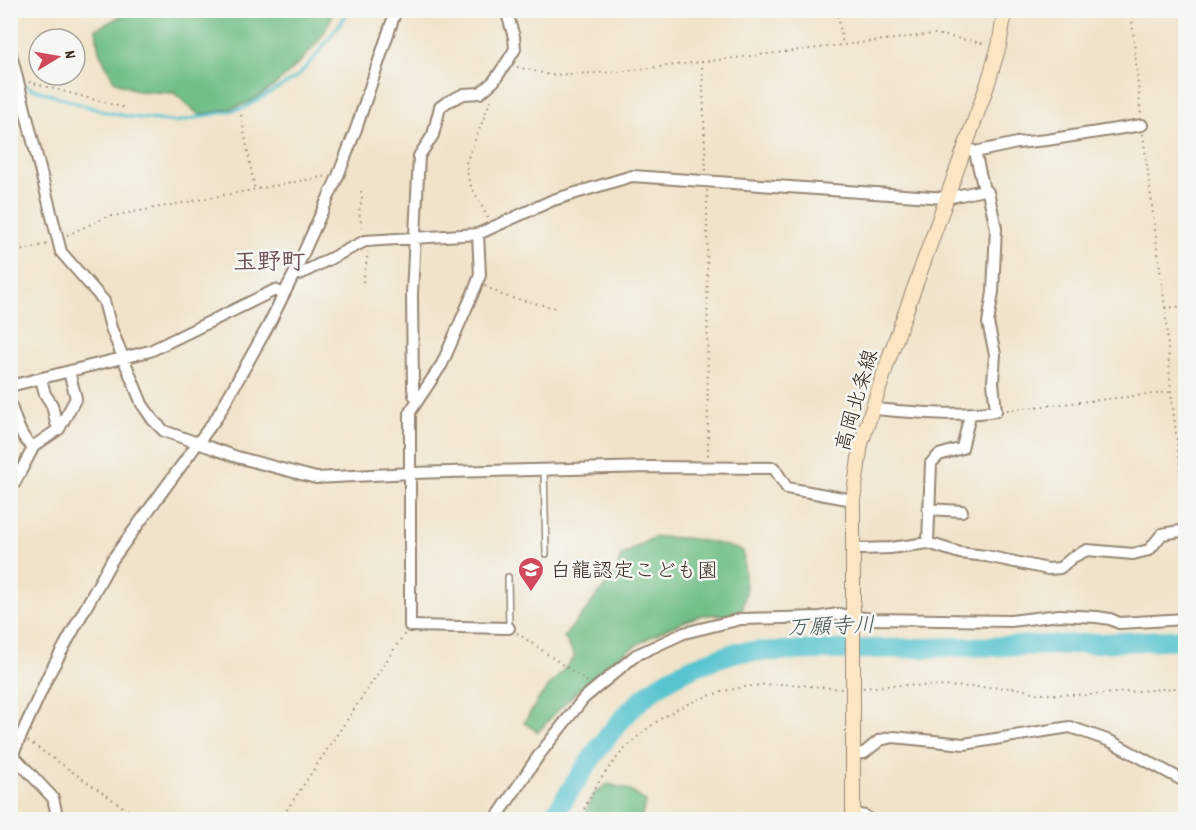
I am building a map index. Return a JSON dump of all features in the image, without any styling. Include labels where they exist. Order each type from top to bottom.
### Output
[{"type":"main road","name":"高岡北条線","points":[[853,817],[853,500],[861,444],[946,198],[970,149],[999,46],[1005,10]]},
{"type":"street","points":[[58,819],[53,798],[11,755],[22,736],[49,674],[112,560],[217,417],[243,374],[294,274],[338,176],[396,10]]},
{"type":"street","points":[[417,399],[414,395],[412,354],[414,237],[419,156],[433,135],[440,107],[464,94],[480,93],[495,80],[515,49],[506,10]]},
{"type":"street","points":[[10,50],[61,252],[104,301],[111,328],[142,404],[164,431],[237,457],[316,478],[544,469],[774,468],[787,488],[853,500]]},
{"type":"street","points":[[872,409],[970,415],[996,411],[993,382],[995,354],[988,323],[993,292],[996,228],[988,192],[984,190],[970,149],[1142,125]]},
{"type":"street","points":[[294,274],[300,274],[365,241],[478,234],[553,200],[632,176],[946,198],[984,190]]},
{"type":"street","points":[[478,234],[480,275],[442,364],[410,412],[410,626],[509,628]]},
{"type":"street","points":[[10,386],[159,347],[275,290],[283,294]]},
{"type":"street","points":[[10,487],[14,484],[33,447],[59,429],[76,398],[69,372]]},
{"type":"street","points":[[41,379],[59,429]]},
{"type":"street","points":[[10,403],[19,429],[28,444],[33,447]]},
{"type":"street","points":[[927,543],[930,464],[939,455],[962,448],[970,415]]},
{"type":"street","points":[[928,509],[962,511]]},
{"type":"street","points":[[852,548],[890,548],[927,543],[960,554],[986,556],[1048,569],[1060,568],[1073,557],[1087,550],[1127,554],[1149,550],[1162,534],[1185,530]]},
{"type":"street","points":[[495,819],[570,714],[596,688],[636,655],[684,633],[720,623],[767,617],[1011,621],[1059,615],[1097,617],[1119,623],[1185,619]]},
{"type":"street","points":[[853,754],[864,753],[880,740],[893,737],[964,744],[1070,727],[1110,741],[1185,782]]},
{"type":"street","points":[[853,817],[871,819]]},
{"type":"lane","points":[[544,469],[546,554]]},
{"type":"lane","points":[[507,577],[509,628]]},
{"type":"path","points":[[837,10],[843,45]]},
{"type":"path","points":[[1131,10],[1185,516]]},
{"type":"path","points":[[507,62],[551,75],[576,72],[617,72],[935,34],[999,46]]},
{"type":"path","points":[[702,62],[706,182],[708,467]]},
{"type":"path","points":[[18,78],[125,108]]},
{"type":"path","points":[[493,227],[469,182],[466,163],[491,100],[497,82],[495,80]]},
{"type":"path","points":[[241,115],[255,190]]},
{"type":"path","points":[[10,253],[51,243],[107,216],[333,175],[338,176]]},
{"type":"path","points":[[477,282],[504,296],[556,308]]},
{"type":"path","points":[[1164,308],[1185,306]]},
{"type":"path","points":[[996,411],[1171,392]]},
{"type":"path","points":[[280,819],[410,626]]},
{"type":"path","points":[[509,628],[596,688]]},
{"type":"path","points":[[22,736],[142,819]]},
{"type":"green space","points":[[133,10],[332,11],[329,22],[312,49],[272,87],[243,104],[199,115],[174,93],[138,91],[114,81],[99,51],[96,29]]},
{"type":"green space","points":[[654,537],[699,540],[743,551],[746,590],[741,616],[702,615],[662,631],[604,668],[570,698],[538,732],[524,723],[540,697],[575,657],[564,637],[617,571],[621,556]]},
{"type":"green space","points":[[608,784],[629,790],[646,802],[641,819],[582,819],[595,793]]},
{"type":"waterway","points":[[22,83],[30,88],[105,112],[131,117],[176,122],[244,108],[297,77],[316,56],[350,10]]},
{"type":"waterway","name":"万願寺川","points":[[551,820],[598,749],[625,716],[641,701],[657,687],[675,676],[737,652],[1059,645],[1186,639]]},
{"type":"place","name":"白龍認定こども園","points":[[531,593]]},
{"type":"district","name":"玉野町","points":[[269,261]]}]
